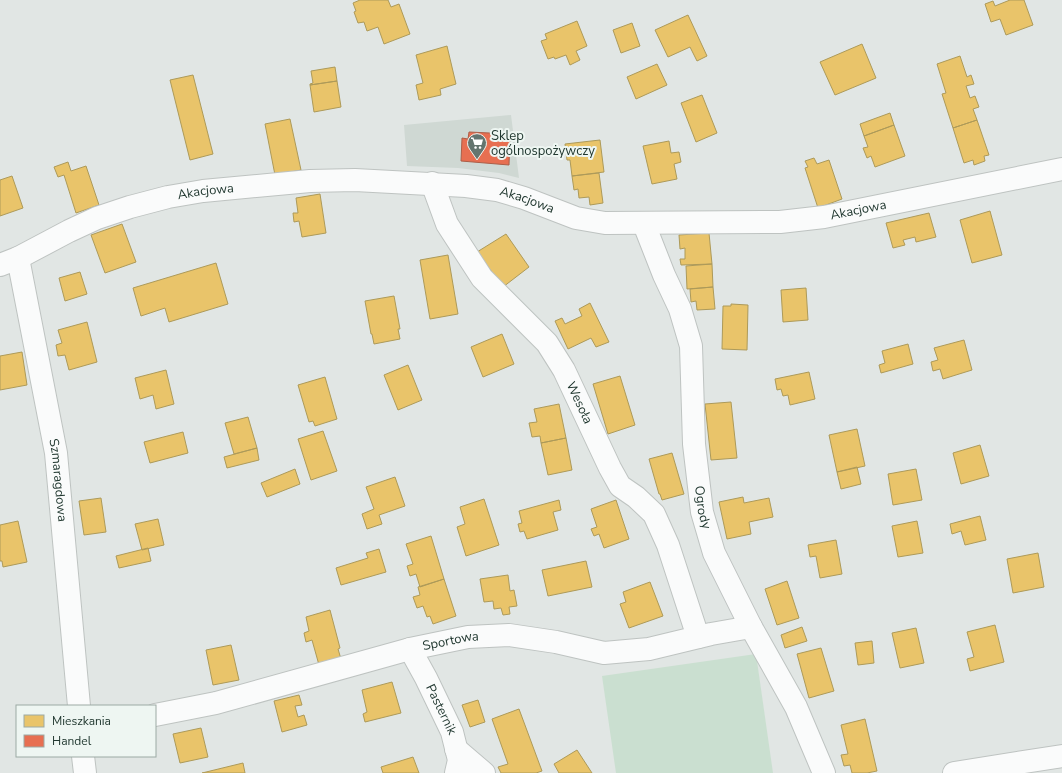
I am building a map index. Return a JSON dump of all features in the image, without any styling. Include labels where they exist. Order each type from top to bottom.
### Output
[{"type":"street","name":"Akacjowa","points":[[9,262],[97,218],[130,207],[168,197],[203,191],[310,181],[355,180],[432,183],[497,190],[524,198],[576,218],[605,223],[644,224],[780,222],[824,217],[1062,169]]},
{"type":"street","name":"Wesoła","points":[[432,183],[447,224],[482,278],[547,343],[561,365],[620,486],[636,497],[654,514],[668,545],[698,637]]},
{"type":"street","name":"Ogrody","points":[[644,224],[664,275],[680,309],[691,346],[694,444],[702,512],[714,553],[751,627],[796,707],[824,773]]},
{"type":"street","name":"Szmaragdowa","points":[[9,262],[56,453],[79,705]]},
{"type":"street","name":"Sportowa","points":[[156,715],[216,703],[410,649],[468,637],[509,635],[556,642],[604,653],[649,649],[698,637],[751,627]]},
{"type":"street","name":"Pasternik","points":[[410,649],[452,732],[459,760],[456,773]]},
{"type":"street","points":[[456,749],[484,773]]},
{"type":"street","points":[[954,773],[1062,756]]},
{"type":"street","points":[[84,757],[85,773]]},
{"type":"shaded area","points":[[511,115],[519,178],[499,173],[458,168],[407,166],[404,125]]},
{"type":"green space","points":[[756,654],[773,773],[616,773],[602,676]]},
{"type":"building: Mieszkania","points":[[360,0],[388,0],[391,7],[399,4],[410,34],[384,44],[378,27],[367,31],[364,22],[358,23],[354,12],[356,11],[353,3]]},
{"type":"building: Mieszkania","points":[[1010,0],[1024,0],[1033,25],[1006,35],[1000,19],[991,22],[985,4],[993,1],[995,6]]},
{"type":"building: Mieszkania","points":[[688,15],[707,56],[697,61],[690,47],[668,57],[655,30]]},
{"type":"building: Mieszkania","points":[[577,21],[587,46],[576,51],[580,60],[570,65],[566,55],[555,59],[554,57],[548,59],[541,41],[547,39],[545,34]]},
{"type":"building: Mieszkania","points":[[632,23],[640,46],[621,53],[613,30]]},
{"type":"building: Mieszkania","points":[[862,44],[876,78],[835,95],[820,62]]},
{"type":"building: Mieszkania","points":[[447,46],[456,84],[440,89],[441,95],[419,100],[416,85],[423,83],[416,55]]},
{"type":"building: Mieszkania","points":[[960,56],[967,77],[971,75],[974,84],[966,86],[970,98],[975,96],[979,107],[973,109],[977,120],[953,128],[942,94],[946,93],[937,64]]},
{"type":"building: Mieszkania","points":[[657,64],[667,85],[636,99],[627,77]]},
{"type":"building: Mieszkania","points":[[335,67],[337,81],[310,85],[313,83],[311,71]]},
{"type":"building: Mieszkania","points":[[193,75],[213,154],[190,160],[170,80]]},
{"type":"building: Mieszkania","points":[[337,81],[341,107],[314,112],[310,85]]},
{"type":"building: Mieszkania","points":[[702,95],[717,133],[696,142],[681,103]]},
{"type":"building: Mieszkania","points":[[890,113],[894,125],[864,136],[860,124]]},
{"type":"building: Mieszkania","points":[[290,119],[301,170],[275,175],[265,124]]},
{"type":"building: Mieszkania","points":[[977,120],[989,155],[984,156],[985,161],[974,165],[973,160],[964,163],[953,128]]},
{"type":"building: Mieszkania","points":[[894,125],[905,156],[875,167],[871,156],[867,158],[863,148],[868,147],[864,136]]},
{"type":"building: Mieszkania","points":[[600,140],[604,172],[572,176],[570,160],[567,160],[565,144]]},
{"type":"building: Mieszkania","points":[[669,141],[671,153],[679,152],[681,162],[674,164],[677,179],[652,184],[643,146]]},
{"type":"building: Mieszkania","points":[[814,158],[817,164],[829,160],[842,199],[818,208],[805,168],[808,167],[805,161]]},
{"type":"building: Mieszkania","points":[[68,162],[71,171],[86,166],[99,205],[76,213],[64,175],[58,177],[54,167]]},
{"type":"building: Mieszkania","points":[[599,173],[603,203],[590,205],[589,197],[579,198],[578,189],[574,190],[572,176]]},
{"type":"building: Mieszkania","points":[[12,176],[23,208],[0,216],[0,180]]},
{"type":"building: Mieszkania","points":[[320,194],[326,233],[302,237],[299,221],[294,222],[293,213],[298,213],[296,198]]},
{"type":"building: Mieszkania","points":[[990,211],[1002,255],[972,263],[960,220]]},
{"type":"building: Mieszkania","points":[[929,213],[936,237],[916,242],[915,237],[903,240],[905,245],[893,248],[886,223]]},
{"type":"building: Mieszkania","points":[[122,224],[136,262],[105,273],[91,235]]},
{"type":"building: Mieszkania","points":[[709,233],[712,264],[681,265],[680,259],[685,259],[685,248],[680,249],[679,235]]},
{"type":"building: Mieszkania","points":[[506,234],[529,267],[503,287],[477,252]]},
{"type":"building: Mieszkania","points":[[448,255],[458,314],[430,319],[420,260]]},
{"type":"building: Mieszkania","points":[[216,263],[228,304],[169,322],[165,308],[141,316],[133,288]]},
{"type":"building: Mieszkania","points":[[712,264],[713,287],[687,289],[686,266]]},
{"type":"building: Mieszkania","points":[[80,272],[87,294],[65,301],[59,278]]},
{"type":"building: Mieszkania","points":[[713,287],[715,309],[697,310],[696,301],[691,302],[690,289]]},
{"type":"building: Mieszkania","points":[[806,288],[808,320],[783,322],[781,290]]},
{"type":"building: Mieszkania","points":[[394,296],[400,329],[398,329],[400,339],[374,344],[365,301]]},
{"type":"building: Mieszkania","points":[[590,303],[609,342],[596,347],[591,338],[568,349],[555,321],[562,318],[565,324],[582,316],[579,309]]},
{"type":"building: Mieszkania","points":[[731,304],[748,305],[747,350],[722,349],[723,306],[731,306]]},
{"type":"building: Mieszkania","points":[[87,322],[97,362],[69,370],[65,355],[58,356],[56,345],[62,343],[58,330]]},
{"type":"building: Mieszkania","points":[[502,334],[514,364],[483,377],[471,347]]},
{"type":"building: Mieszkania","points":[[964,340],[972,370],[943,379],[940,369],[933,371],[931,362],[938,360],[934,348]]},
{"type":"building: Mieszkania","points":[[908,344],[913,364],[881,373],[879,365],[885,363],[882,351]]},
{"type":"building: Mieszkania","points":[[22,352],[27,385],[0,390],[0,356]]},
{"type":"building: Mieszkania","points":[[408,365],[422,400],[398,410],[384,375]]},
{"type":"building: Mieszkania","points":[[166,370],[174,404],[156,409],[153,395],[140,399],[135,378]]},
{"type":"building: Mieszkania","points":[[809,372],[815,399],[790,405],[788,395],[783,396],[781,389],[777,390],[775,379]]},
{"type":"building: Mieszkania","points":[[620,376],[635,425],[608,434],[593,384]]},
{"type":"building: Mieszkania","points":[[325,377],[337,419],[315,426],[313,421],[309,422],[298,385]]},
{"type":"building: Mieszkania","points":[[731,402],[737,458],[711,460],[705,404]]},
{"type":"building: Mieszkania","points":[[559,404],[566,438],[541,443],[540,436],[532,437],[529,423],[537,422],[534,409]]},
{"type":"building: Mieszkania","points":[[248,417],[257,448],[234,454],[225,423]]},
{"type":"building: Mieszkania","points":[[857,429],[865,466],[837,472],[829,435]]},
{"type":"building: Mieszkania","points":[[323,431],[337,471],[311,480],[298,439]]},
{"type":"building: Mieszkania","points":[[183,432],[188,453],[150,463],[144,442]]},
{"type":"building: Mieszkania","points":[[566,438],[572,470],[548,475],[541,443]]},
{"type":"building: Mieszkania","points":[[980,445],[989,476],[961,484],[953,453]]},
{"type":"building: Mieszkania","points":[[257,448],[259,460],[227,468],[224,457]]},
{"type":"building: Mieszkania","points":[[672,453],[684,494],[662,500],[649,459]]},
{"type":"building: Mieszkania","points":[[857,467],[861,484],[841,489],[837,472]]},
{"type":"building: Mieszkania","points":[[295,469],[300,484],[267,497],[261,483]]},
{"type":"building: Mieszkania","points":[[916,469],[922,500],[893,505],[888,474]]},
{"type":"building: Mieszkania","points":[[395,477],[405,506],[379,515],[382,524],[367,529],[362,514],[374,509],[366,487]]},
{"type":"building: Mieszkania","points":[[743,497],[744,503],[769,498],[773,517],[749,522],[751,534],[727,539],[719,502]]},
{"type":"building: Mieszkania","points":[[101,498],[106,532],[84,535],[79,501]]},
{"type":"building: Mieszkania","points":[[484,499],[499,545],[466,556],[457,527],[465,524],[460,507]]},
{"type":"building: Mieszkania","points":[[559,500],[561,510],[553,512],[558,530],[527,539],[524,531],[520,532],[518,524],[522,523],[519,511]]},
{"type":"building: Mieszkania","points":[[616,500],[629,539],[604,548],[599,534],[594,536],[591,529],[597,527],[591,509]]},
{"type":"building: Mieszkania","points":[[980,516],[986,540],[965,545],[961,531],[952,534],[950,524]]},
{"type":"building: Mieszkania","points":[[158,519],[164,545],[142,550],[135,524]]},
{"type":"building: Mieszkania","points":[[18,521],[27,562],[3,567],[2,561],[0,561],[0,525]]},
{"type":"building: Mieszkania","points":[[917,521],[923,553],[898,557],[892,526]]},
{"type":"building: Mieszkania","points":[[431,536],[444,579],[420,587],[416,574],[410,576],[407,566],[413,564],[406,544]]},
{"type":"building: Mieszkania","points":[[836,540],[842,574],[820,578],[816,556],[810,557],[808,545]]},
{"type":"building: Mieszkania","points":[[148,548],[151,561],[119,568],[116,556]]},
{"type":"building: Mieszkania","points":[[379,549],[386,572],[341,585],[336,568],[368,558],[366,553]]},
{"type":"building: Mieszkania","points":[[1038,553],[1044,587],[1013,593],[1007,559]]},
{"type":"building: Mieszkania","points":[[586,561],[592,587],[548,596],[542,570]]},
{"type":"building: Mieszkania","points":[[508,575],[510,591],[514,590],[517,606],[509,607],[510,614],[503,615],[501,608],[494,609],[493,601],[484,602],[480,579]]},
{"type":"building: Mieszkania","points":[[444,579],[456,616],[433,624],[430,616],[427,617],[423,606],[417,608],[413,597],[420,595],[418,587]]},
{"type":"building: Mieszkania","points":[[787,581],[799,618],[777,625],[765,589]]},
{"type":"building: Mieszkania","points":[[650,582],[663,616],[629,628],[620,604],[626,602],[623,592]]},
{"type":"building: Mieszkania","points":[[330,610],[340,648],[338,649],[341,659],[319,665],[312,640],[306,642],[304,633],[309,631],[306,617]]},
{"type":"building: Mieszkania","points":[[995,625],[1004,662],[970,671],[967,659],[974,657],[967,632]]},
{"type":"building: Mieszkania","points":[[802,627],[807,641],[785,648],[781,635]]},
{"type":"building: Mieszkania","points":[[916,628],[924,663],[900,668],[892,633]]},
{"type":"building: Mieszkania","points":[[872,641],[874,663],[858,665],[855,643]]},
{"type":"building: Mieszkania","points":[[231,645],[239,680],[213,685],[206,650]]},
{"type":"building: Mieszkania","points":[[821,648],[834,691],[809,698],[797,654]]},
{"type":"building: Mieszkania","points":[[392,682],[401,713],[365,722],[363,714],[367,712],[362,690]]},
{"type":"building: Mieszkania","points":[[299,695],[302,705],[295,706],[298,717],[304,715],[307,725],[282,732],[274,701]]},
{"type":"building: Mieszkania","points":[[478,700],[485,722],[470,727],[462,705]]},
{"type":"building: Mieszkania","points":[[519,709],[542,771],[536,773],[501,773],[498,767],[508,764],[492,719]]},
{"type":"building: Mieszkania","points":[[865,719],[877,771],[852,773],[850,765],[844,766],[841,755],[848,754],[841,725]]},
{"type":"building: Mieszkania","points":[[201,728],[208,757],[180,763],[173,734]]},
{"type":"building: Mieszkania","points":[[577,750],[592,773],[559,773],[554,764]]},
{"type":"building: Mieszkania","points":[[413,757],[419,773],[383,773],[381,767]]},
{"type":"building: Mieszkania","points":[[243,763],[245,773],[202,773]]},
{"type":"building: Handel","points":[[469,132],[510,134],[509,165],[461,161],[462,138],[468,139]]},
{"type":"place","name":"Sklep ogólnospożywczy","points":[[477,160]]}]
